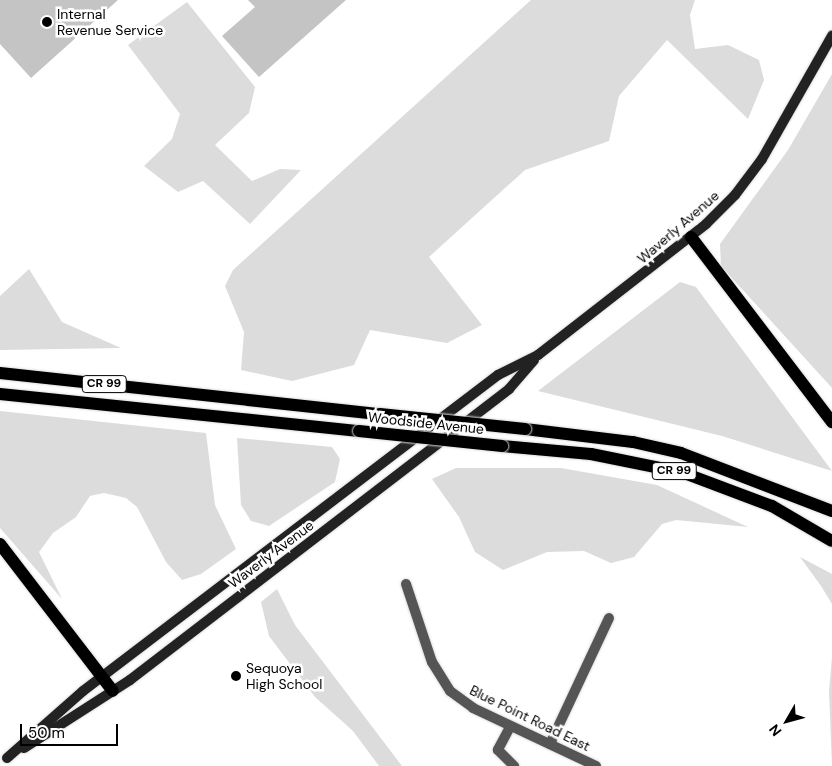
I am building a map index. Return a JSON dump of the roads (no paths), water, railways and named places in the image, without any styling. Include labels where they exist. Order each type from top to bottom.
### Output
[{"type":"main road","name":"Waverly Avenue","points":[[4,761],[103,677],[498,375],[538,355],[691,237],[750,177],[832,36]]},
{"type":"main road","points":[[691,237],[832,422]]},
{"type":"main road","name":"Waverly Avenue","points":[[4,761],[113,691],[509,389],[538,355]]},
{"type":"main road","name":"Woodside Avenue","points":[[0,372],[525,428],[633,442],[681,453],[832,511]]},
{"type":"main road","name":"Woodside Avenue","points":[[0,394],[591,454],[684,473],[772,506],[832,541]]},
{"type":"main road","points":[[0,544],[113,691]]},
{"type":"street","name":"Blue Point Road East","points":[[406,584],[432,662],[442,681],[459,699],[510,727],[596,766]]},
{"type":"street","points":[[550,744],[609,618]]},
{"type":"street","points":[[510,727],[498,750],[514,766]]},
{"type":"place","name":"Internal Revenue Service","points":[[47,22]]},
{"type":"place","name":"Sequoya High School","points":[[236,676]]}]
